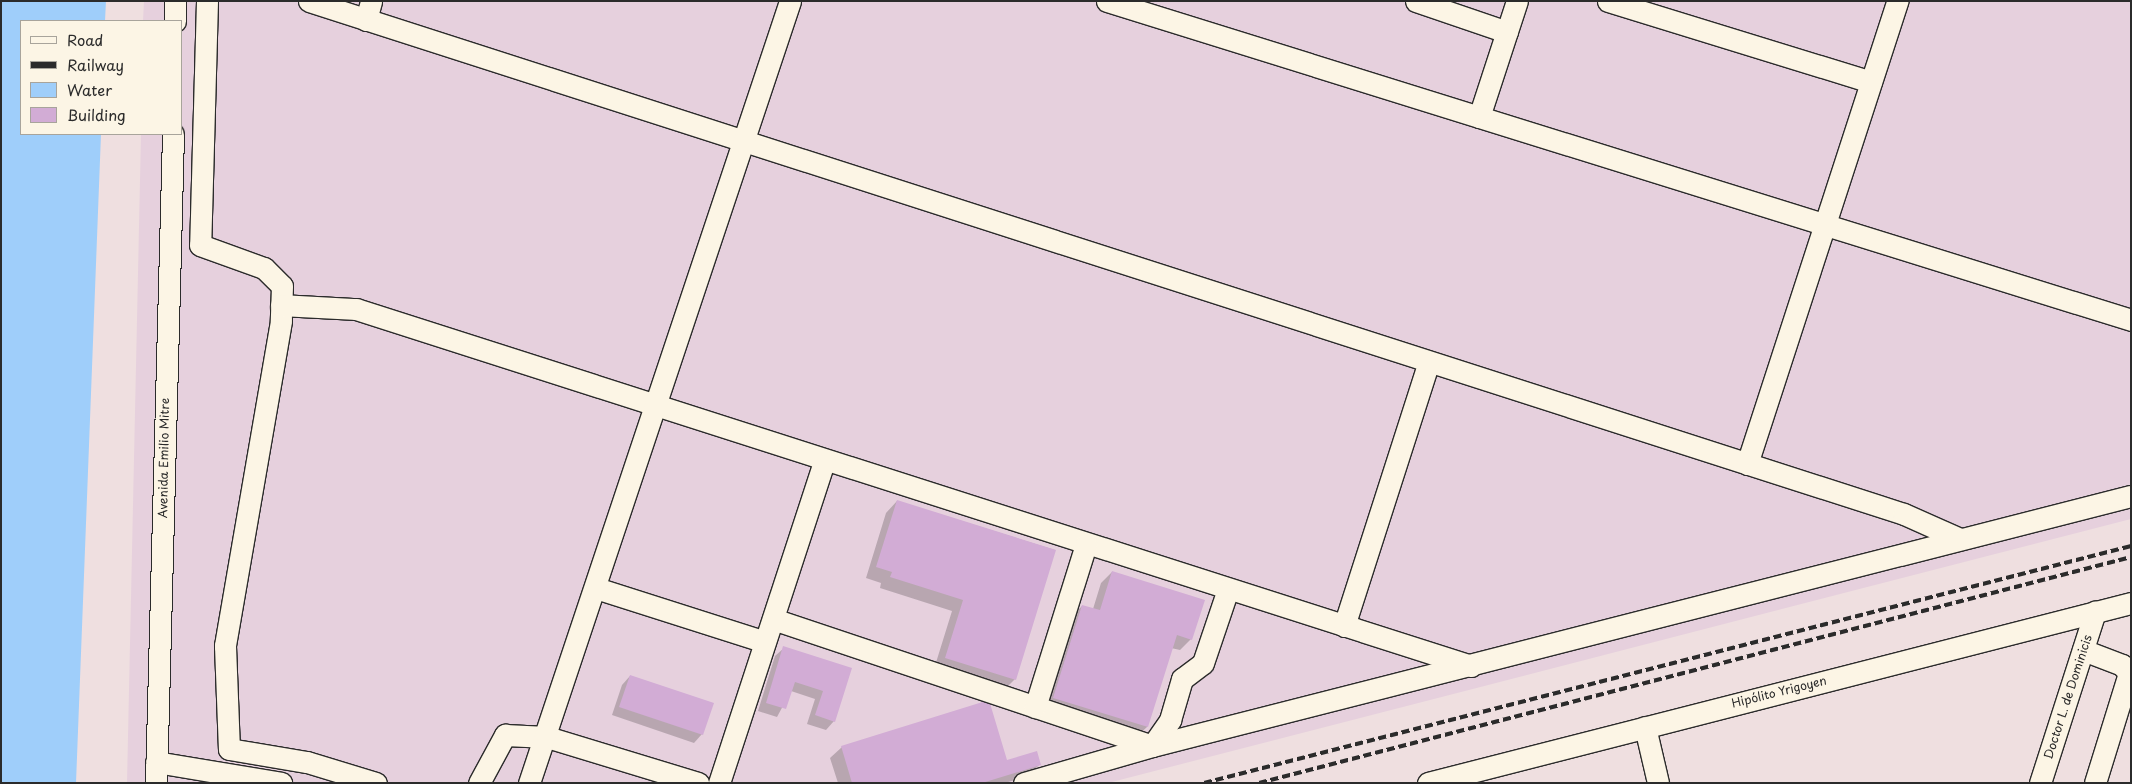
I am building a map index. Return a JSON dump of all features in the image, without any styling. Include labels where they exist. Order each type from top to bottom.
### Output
[{"type":"street","points":[[175,1],[175,20]]},
{"type":"street","points":[[207,1],[200,245],[264,268],[282,286],[281,305],[225,646],[229,748],[307,762],[376,783]]},
{"type":"street","points":[[309,1],[369,10],[743,141],[1904,514],[1960,538]]},
{"type":"street","points":[[529,783],[547,736],[790,1]]},
{"type":"street","points":[[1107,1],[2131,320]]},
{"type":"street","points":[[1416,1],[1507,32]]},
{"type":"street","points":[[1479,117],[1517,1]]},
{"type":"street","points":[[1608,1],[1871,82]]},
{"type":"street","points":[[1747,464],[1897,1]]},
{"type":"street","name":"Avenida Emilio Mitre","points":[[156,773],[172,135]]},
{"type":"street","points":[[281,305],[356,309],[824,461],[1470,666]]},
{"type":"street","points":[[1344,626],[1429,362]]},
{"type":"street","points":[[719,783],[824,461]]},
{"type":"street","points":[[1024,783],[1152,746],[1470,666],[1960,538],[2131,496]]},
{"type":"street","points":[[1036,707],[1086,544]]},
{"type":"street","points":[[596,588],[765,642]]},
{"type":"street","points":[[1152,746],[1170,720],[1182,679],[1203,663],[1228,589]]},
{"type":"street","name":"Hipólito Yrigoyen","points":[[1428,783],[2131,603]]},
{"type":"street","name":"Doctor L. de Dominicis","points":[[2040,783],[2095,612]]},
{"type":"street","points":[[773,619],[1152,746]]},
{"type":"street","points":[[2083,650],[2122,665],[2129,673],[2095,783]]},
{"type":"street","points":[[1645,727],[1658,783]]},
{"type":"street","points":[[479,783],[505,735],[547,736],[698,783]]},
{"type":"street","points":[[156,773],[281,783]]},
{"type":"shaded area","points":[[144,1],[2131,1],[2131,519],[1108,783],[127,783],[141,135],[182,135],[182,20],[143,20]]},
{"type":"water","points":[[1,1],[106,1],[105,20],[20,20],[20,135],[101,135],[76,783],[1,783]]},
{"type":"building","points":[[897,500],[1056,550],[1016,680],[945,658],[963,600],[890,577],[892,572],[876,567]]},
{"type":"building","points":[[1112,571],[1205,600],[1192,640],[1177,635],[1148,727],[1053,698],[1082,605],[1100,610]]},
{"type":"building","points":[[783,646],[852,668],[835,722],[815,715],[823,691],[795,682],[786,709],[766,703]]},
{"type":"building","points":[[630,675],[714,703],[703,735],[619,707]]},
{"type":"building","points":[[989,700],[1007,760],[1037,751],[1041,765],[982,783],[852,783],[841,746]]},
{"type":"railway","points":[[1204,783],[2131,546]]},
{"type":"railway","points":[[1259,783],[2131,557]]}]
